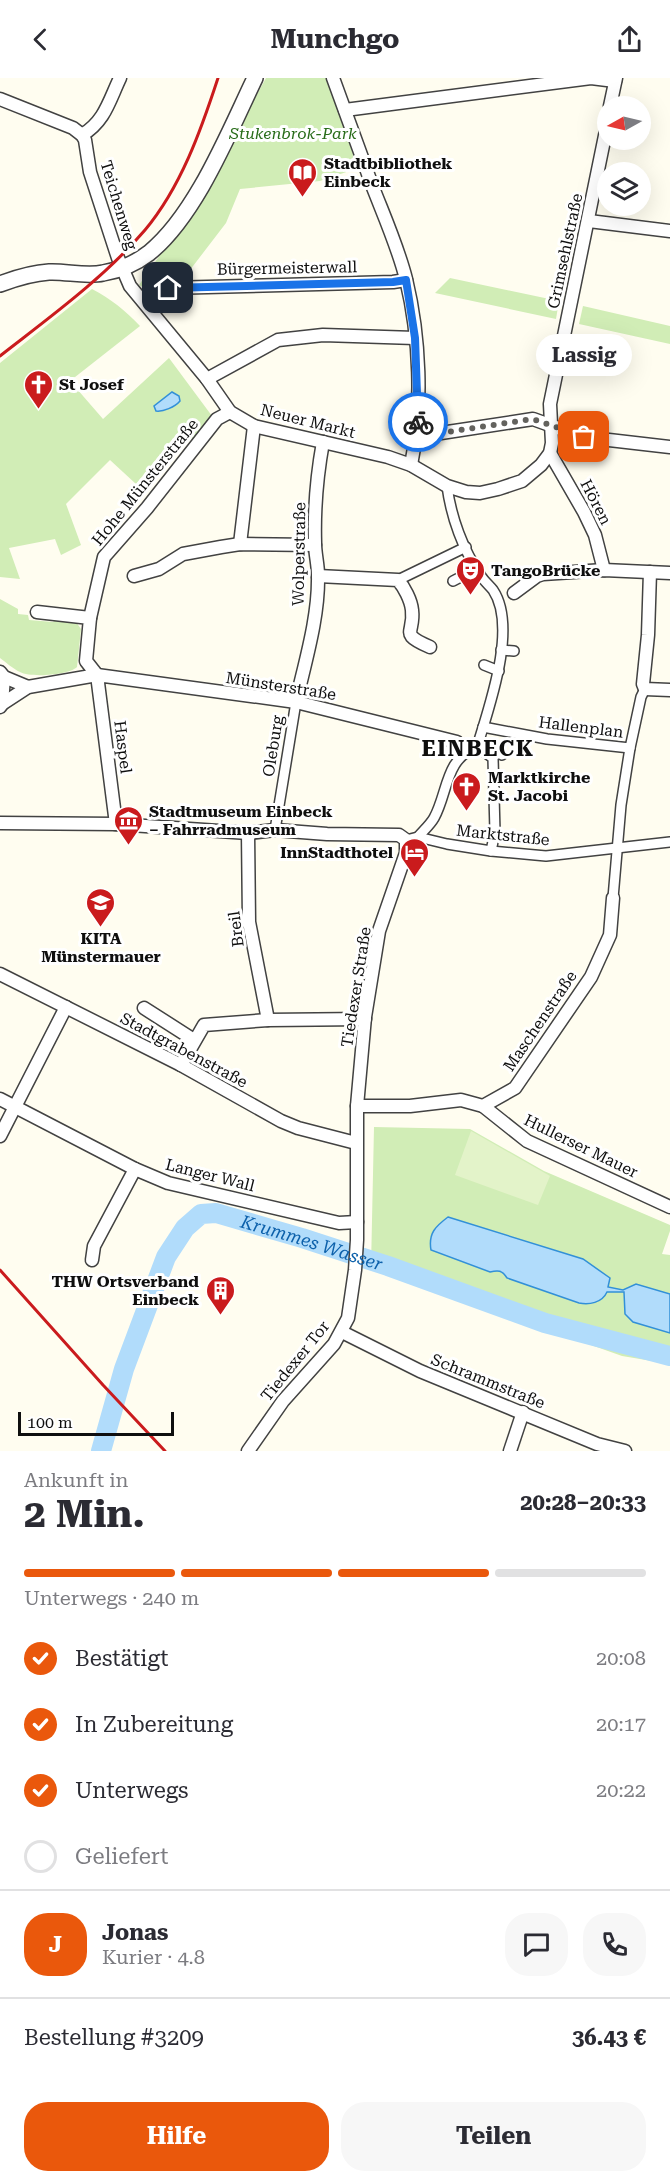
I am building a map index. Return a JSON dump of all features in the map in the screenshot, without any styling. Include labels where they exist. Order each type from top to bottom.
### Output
[{"type":"street","points":[[0,99],[73,128],[82,135],[101,121],[120,78]]},
{"type":"street","points":[[0,284],[48,272],[95,274],[122,268],[148,253],[181,217],[203,182],[255,78]]},
{"type":"street","points":[[333,78],[398,250],[406,280],[415,338],[418,393],[417,431],[411,465]]},
{"type":"street","points":[[345,110],[591,78],[615,80],[612,96]]},
{"type":"street","name":"Teichenweg","points":[[82,135],[85,140],[90,171],[130,286],[209,382]]},
{"type":"street","name":"Grimsehlstraße","points":[[550,453],[552,443],[550,404],[602,150]]},
{"type":"street","points":[[589,221],[670,231]]},
{"type":"street","name":"Bürgermeisterwall","points":[[168,288],[406,280]]},
{"type":"street","points":[[209,382],[278,340],[323,335],[415,338]]},
{"type":"street","name":"Neuer Markt","points":[[209,382],[231,412],[254,426],[388,457],[411,465],[447,486],[466,492],[480,493],[522,481],[541,465],[550,453]]},
{"type":"street","name":"Hohe Münsterstraße","points":[[97,675],[86,661],[90,618],[104,557],[147,508],[217,419],[231,412]]},
{"type":"street","points":[[417,431],[441,433],[533,419],[584,437],[670,447]]},
{"type":"street","points":[[240,544],[254,426]]},
{"type":"street","name":"Wolperstraße","points":[[296,702],[314,620],[318,576],[315,545],[317,483],[323,442]]},
{"type":"street","name":"Hören","points":[[550,453],[595,534],[604,570]]},
{"type":"street","points":[[447,486],[454,522],[476,569],[493,590],[501,616],[499,671],[477,747]]},
{"type":"street","points":[[134,576],[159,569],[183,554],[240,544],[315,545]]},
{"type":"street","points":[[318,576],[398,580],[466,547]]},
{"type":"street","points":[[453,581],[476,569]]},
{"type":"street","points":[[497,601],[543,574],[604,570],[670,573]]},
{"type":"street","points":[[650,572],[648,635],[643,684],[645,689],[670,690]]},
{"type":"street","points":[[398,580],[412,611],[409,629],[411,636],[416,641],[430,647]]},
{"type":"street","points":[[37,612],[90,618]]},
{"type":"street","points":[[501,650],[514,651]]},
{"type":"street","points":[[484,665],[499,671]]},
{"type":"street","points":[[2,674],[28,687],[1,705],[2,674]]},
{"type":"street","name":"Münsterstraße","points":[[28,687],[97,675],[129,679],[296,702],[457,742]]},
{"type":"street","name":"Haspel","points":[[97,675],[116,824]]},
{"type":"street","name":"Hallenplan","points":[[483,727],[547,739],[630,748],[641,697],[645,689]]},
{"type":"street","name":"Oleburg","points":[[275,830],[296,702]]},
{"type":"street","points":[[457,742],[499,755],[495,832],[491,851]]},
{"type":"street","points":[[0,823],[116,824],[248,833],[275,830],[327,834],[399,835],[412,839],[434,818],[456,760],[477,747]]},
{"type":"street","name":"Maschenstraße","points":[[483,1106],[515,1088],[591,977],[610,935],[616,849],[630,748]]},
{"type":"street","name":"Breil","points":[[248,833],[249,922],[268,1020]]},
{"type":"street","name":"Marktstraße","points":[[412,839],[491,851],[546,856],[670,842]]},
{"type":"street","name":"Tiedexer Straße","points":[[356,1143],[365,1019],[379,931],[412,839]]},
{"type":"street","name":"Stadtgrabenstraße","points":[[0,974],[180,1065],[281,1121],[298,1128],[356,1143]]},
{"type":"street","points":[[0,1136],[66,1007]]},
{"type":"street","points":[[144,1008],[194,1040]]},
{"type":"street","points":[[180,1065],[204,1025],[268,1020],[365,1019]]},
{"type":"street","name":"Langer Wall","points":[[0,1099],[135,1169],[168,1183],[339,1222],[357,1222]]},
{"type":"street","points":[[357,1106],[410,1106],[461,1100],[483,1106]]},
{"type":"street","name":"Hullerser Mauer","points":[[483,1106],[527,1141],[670,1206]]},
{"type":"street","name":"Tiedexer Tor","points":[[248,1451],[283,1401],[334,1344],[348,1318],[357,1240],[356,1143]]},
{"type":"street","points":[[92,1260],[94,1246],[135,1169]]},
{"type":"street","name":"Schrammstraße","points":[[342,1332],[420,1371],[597,1444],[625,1451]]},
{"type":"street","points":[[510,1451],[523,1412]]},
{"type":"green space","name":"Stukenbrok-Park","points":[[266,78],[326,78],[358,168],[320,181],[240,189],[226,223],[167,300],[139,285],[195,205]]},
{"type":"green space","points":[[450,278],[559,301],[556,319],[435,293]]},
{"type":"green space","points":[[92,289],[118,305],[140,326],[70,381],[103,419],[169,358],[212,416],[195,441],[180,430],[136,484],[110,460],[66,504],[81,545],[61,555],[55,539],[9,548],[20,579],[0,577],[0,363]]},
{"type":"green space","points":[[583,306],[670,326],[670,344],[579,324]]},
{"type":"green space","points":[[0,599],[18,609],[18,614],[28,615],[29,620],[53,622],[57,618],[76,622],[81,629],[77,667],[58,674],[32,675],[17,671],[0,658]]},
{"type":"green space","points":[[374,1127],[470,1129],[544,1171],[670,1225],[662,1254],[670,1255],[670,1364],[622,1356],[371,1267]]},
{"type":"green space","points":[[471,1131],[550,1176],[538,1205],[455,1175]]},
{"type":"water","points":[[172,392],[179,396],[180,401],[169,409],[156,411],[154,406]]},
{"type":"water","points":[[448,1217],[583,1259],[610,1278],[608,1287],[623,1290],[636,1284],[670,1294],[670,1333],[633,1322],[625,1314],[624,1292],[607,1292],[602,1299],[595,1302],[579,1303],[507,1278],[500,1271],[490,1272],[431,1250],[430,1244],[434,1230]]},
{"type":"waterway","name":"Krummes Wasser","points":[[101,1451],[124,1369],[166,1257],[185,1228],[201,1214],[216,1213],[302,1238],[388,1266],[545,1323],[670,1356]]},
{"type":"railway","points":[[0,356],[94,281],[145,230],[169,195],[189,157],[218,78]]},
{"type":"railway","points":[[0,1270],[165,1451]]},
{"type":"way so far","points":[[418,422],[417,431],[441,433],[533,419],[584,437]]},
{"type":"place","name":"Stadtbibliothek Einbeck","points":[[303,198]]},
{"type":"place","name":"St Josef","points":[[38,410]]},
{"type":"place","name":"Lassig","points":[[584,437]]},
{"type":"place","name":"TangoBrücke","points":[[470,596]]},
{"type":"place","name":"Marktkirche St. Jacobi","points":[[467,812]]},
{"type":"place","name":"Stadtmuseum Einbeck – Fahrradmuseum","points":[[128,846]]},
{"type":"place","name":"InnStadthotel","points":[[414,878]]},
{"type":"place","name":"KITA Münstermauer","points":[[101,928]]},
{"type":"place","name":"THW Ortsverband Einbeck","points":[[220,1316]]},
{"type":"district","name":"EINBECK","points":[[478,748]]},
{"type":"route","points":[[168,288],[406,280],[415,338],[418,422]]}]
